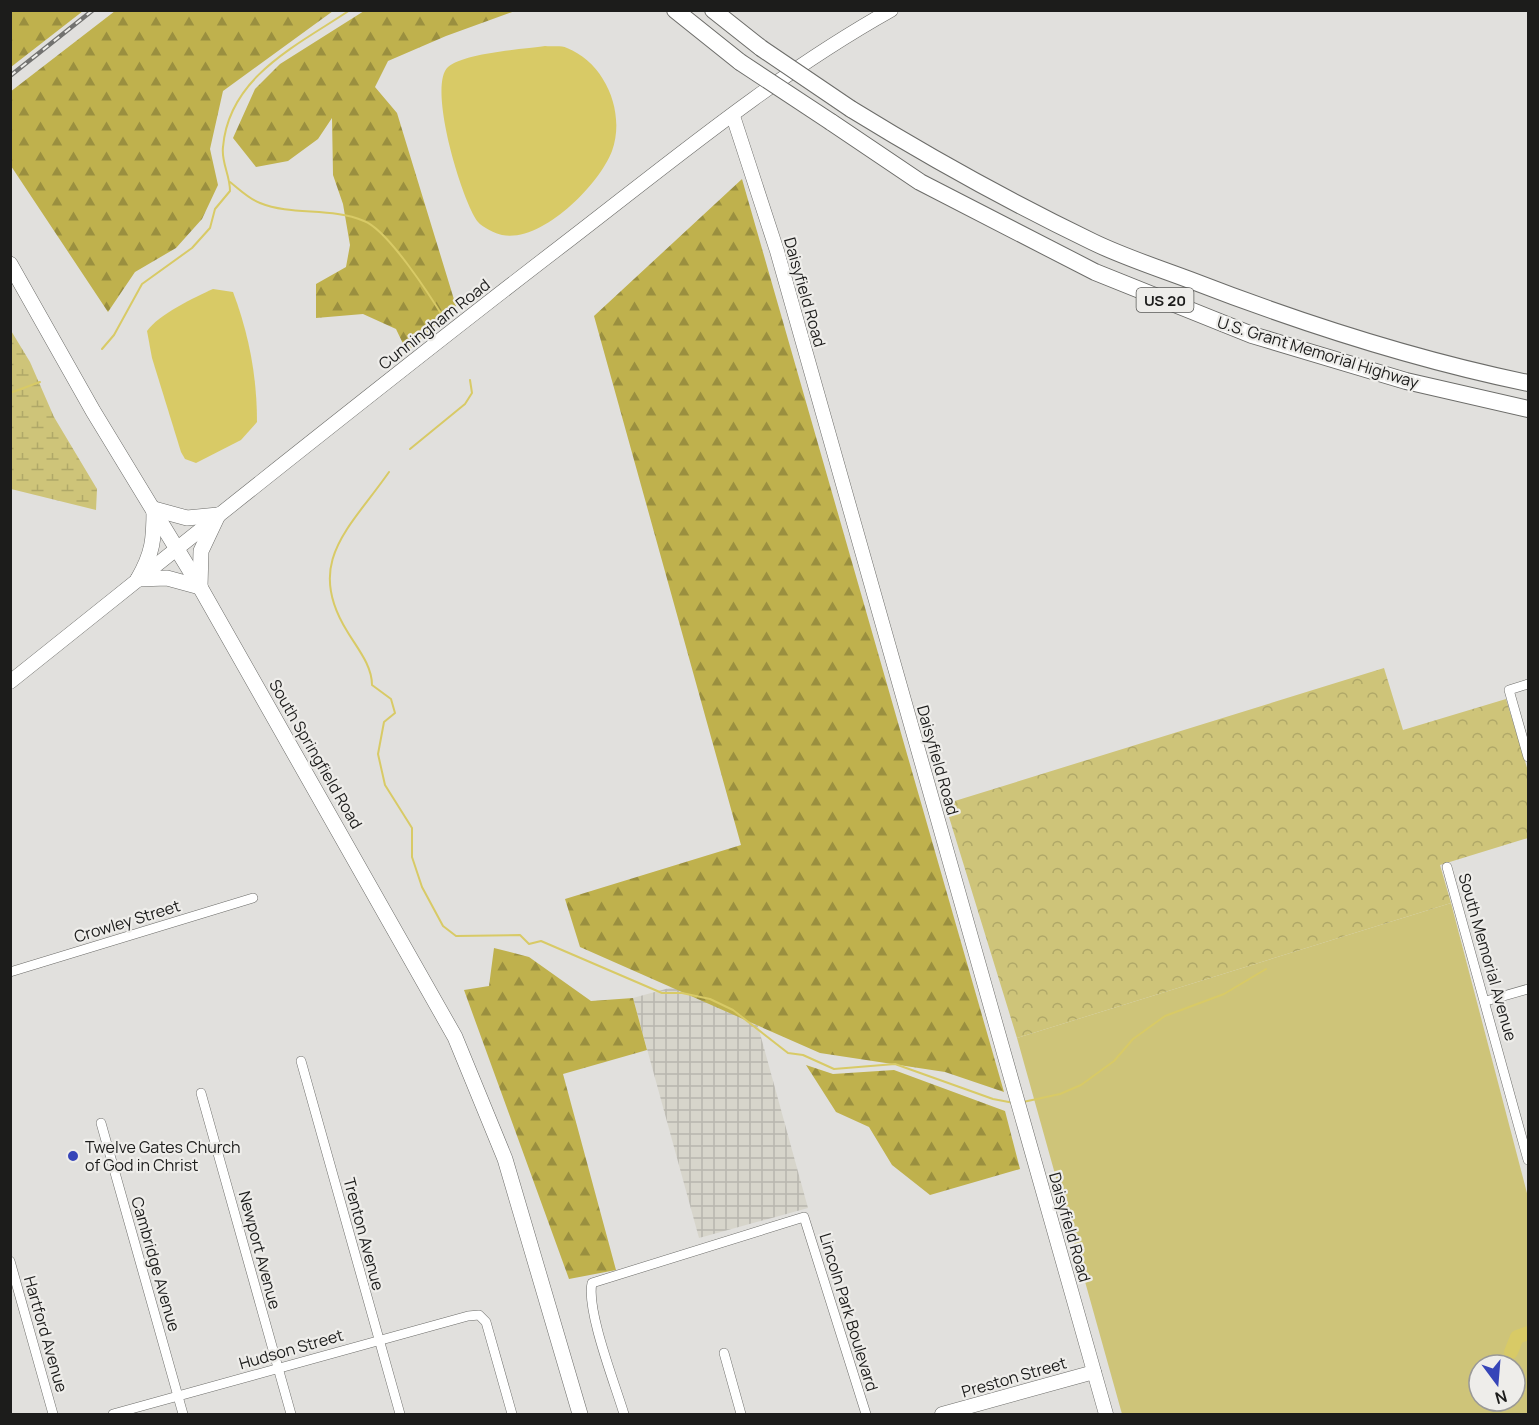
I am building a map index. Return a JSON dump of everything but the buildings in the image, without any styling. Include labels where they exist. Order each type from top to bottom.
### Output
[{"type":"highway","name":"U.S. Grant Memorial Highway","points":[[675,10],[741,62],[920,182],[1095,272],[1252,335],[1406,381],[1528,409]]},
{"type":"highway","name":"U.S. Grant Memorial Highway","points":[[713,10],[762,48],[851,109],[995,193],[1095,243],[1245,302],[1352,339],[1464,370],[1528,383]]},
{"type":"main road","name":"South Springfield Road","points":[[10,264],[93,411],[200,587],[455,1037],[505,1159],[544,1284],[580,1414]]},
{"type":"main road","points":[[138,579],[150,557],[154,539],[154,509],[187,518],[218,515]]},
{"type":"main road","points":[[138,579],[167,578],[200,587],[201,551],[218,515]]},
{"type":"street","name":"Cunningham Road","points":[[10,682],[510,285],[817,54],[891,10]]},
{"type":"street","name":"Daisyfield Road","points":[[732,116],[777,251],[1106,1414]]},
{"type":"street","points":[[1528,684],[1509,690],[1528,757]]},
{"type":"street","name":"South Memorial Avenue","points":[[1447,867],[1486,1001],[1528,1160]]},
{"type":"street","name":"Crowley Street","points":[[10,972],[253,898]]},
{"type":"street","points":[[1486,1001],[1528,989]]},
{"type":"street","name":"Trenton Avenue","points":[[301,1061],[400,1414]]},
{"type":"street","name":"Newport Avenue","points":[[201,1093],[291,1414]]},
{"type":"street","name":"Cambridge Avenue","points":[[101,1123],[183,1414]]},
{"type":"street","name":"Lincoln Park Boulevard","points":[[624,1414],[596,1322],[590,1293],[592,1282],[804,1217],[866,1414]]},
{"type":"street","name":"Hartford Avenue","points":[[10,1261],[53,1414]]},
{"type":"street","name":"Hudson Street","points":[[113,1414],[479,1315],[486,1322],[512,1414]]},
{"type":"street","points":[[724,1353],[741,1414]]},
{"type":"street","name":"Preston Street","points":[[942,1414],[1094,1371]]},
{"type":"shaded area","points":[[545,46],[565,47],[580,55],[602,77],[614,105],[616,136],[612,151],[595,180],[567,209],[534,230],[518,235],[502,235],[478,222],[464,192],[444,119],[443,78],[448,67],[467,58],[494,52]]},
{"type":"shaded area","points":[[213,289],[233,292],[239,308],[254,372],[257,422],[241,440],[196,463],[185,459],[181,452],[152,358],[147,331],[168,313]]},
{"type":"shaded area","points":[[742,968],[808,1208],[699,1238],[633,998]]},
{"type":"green space","points":[[11,10],[83,10],[83,11],[11,67]]},
{"type":"green space","points":[[115,11],[333,11],[223,91],[210,149],[218,185],[202,219],[176,248],[135,272],[108,312],[11,166],[10,92]]},
{"type":"green space","points":[[364,11],[515,11],[446,36],[388,61],[375,87],[397,113],[456,306],[407,352],[396,329],[363,314],[316,318],[316,284],[346,267],[350,245],[343,204],[333,175],[332,118],[318,139],[288,161],[256,167],[233,138],[255,89],[280,64]]},
{"type":"green space","points":[[742,179],[1004,1092],[945,1072],[820,1053],[580,947],[565,899],[741,845],[594,316]]},
{"type":"green space","points":[[10,329],[30,362],[54,417],[97,489],[96,510],[11,489]]},
{"type":"green space","points":[[1384,668],[1403,730],[1506,699],[1528,771],[1528,838],[1440,865],[1451,903],[1017,1038],[945,804]]},
{"type":"green space","points":[[1451,903],[1528,1197],[1528,1414],[1122,1414],[1017,1038]]},
{"type":"green space","points":[[494,948],[529,957],[591,1001],[633,998],[647,1050],[563,1074],[616,1270],[569,1279],[464,990],[489,986]]},
{"type":"green space","points":[[806,1065],[833,1074],[894,1070],[1005,1111],[1020,1169],[930,1195],[892,1165],[869,1127],[836,1112]]},
{"type":"waterway","points":[[102,349],[114,335],[142,284],[192,248],[210,228],[215,209],[230,191],[223,147],[228,122],[238,101],[269,65],[350,10]]},
{"type":"waterway","points":[[230,182],[252,199],[272,207],[338,214],[364,221],[374,227],[408,265],[445,320]]},
{"type":"waterway","points":[[410,449],[465,404],[472,393],[470,380]]},
{"type":"waterway","points":[[10,393],[40,382]]},
{"type":"waterway","points":[[389,472],[347,529],[337,547],[331,565],[330,585],[335,607],[367,664],[372,685],[391,699],[395,713],[384,722],[378,754],[385,785],[412,828],[412,857],[422,887],[443,926],[456,936],[520,935],[529,944],[541,941],[662,993],[682,993],[710,999],[733,1010],[788,1053],[803,1055],[834,1069],[895,1064],[993,1099],[1014,1103]]},
{"type":"waterway","points":[[1023,1102],[1060,1094],[1081,1085],[1114,1061],[1133,1039],[1165,1016],[1224,994],[1266,969]]},
{"type":"waterway","points":[[1511,1352],[1517,1337],[1528,1333]]},
{"type":"railway","points":[[10,76],[93,10]]},
{"type":"place","name":"Twelve Gates Church of God in Christ","points":[[73,1156]]}]
